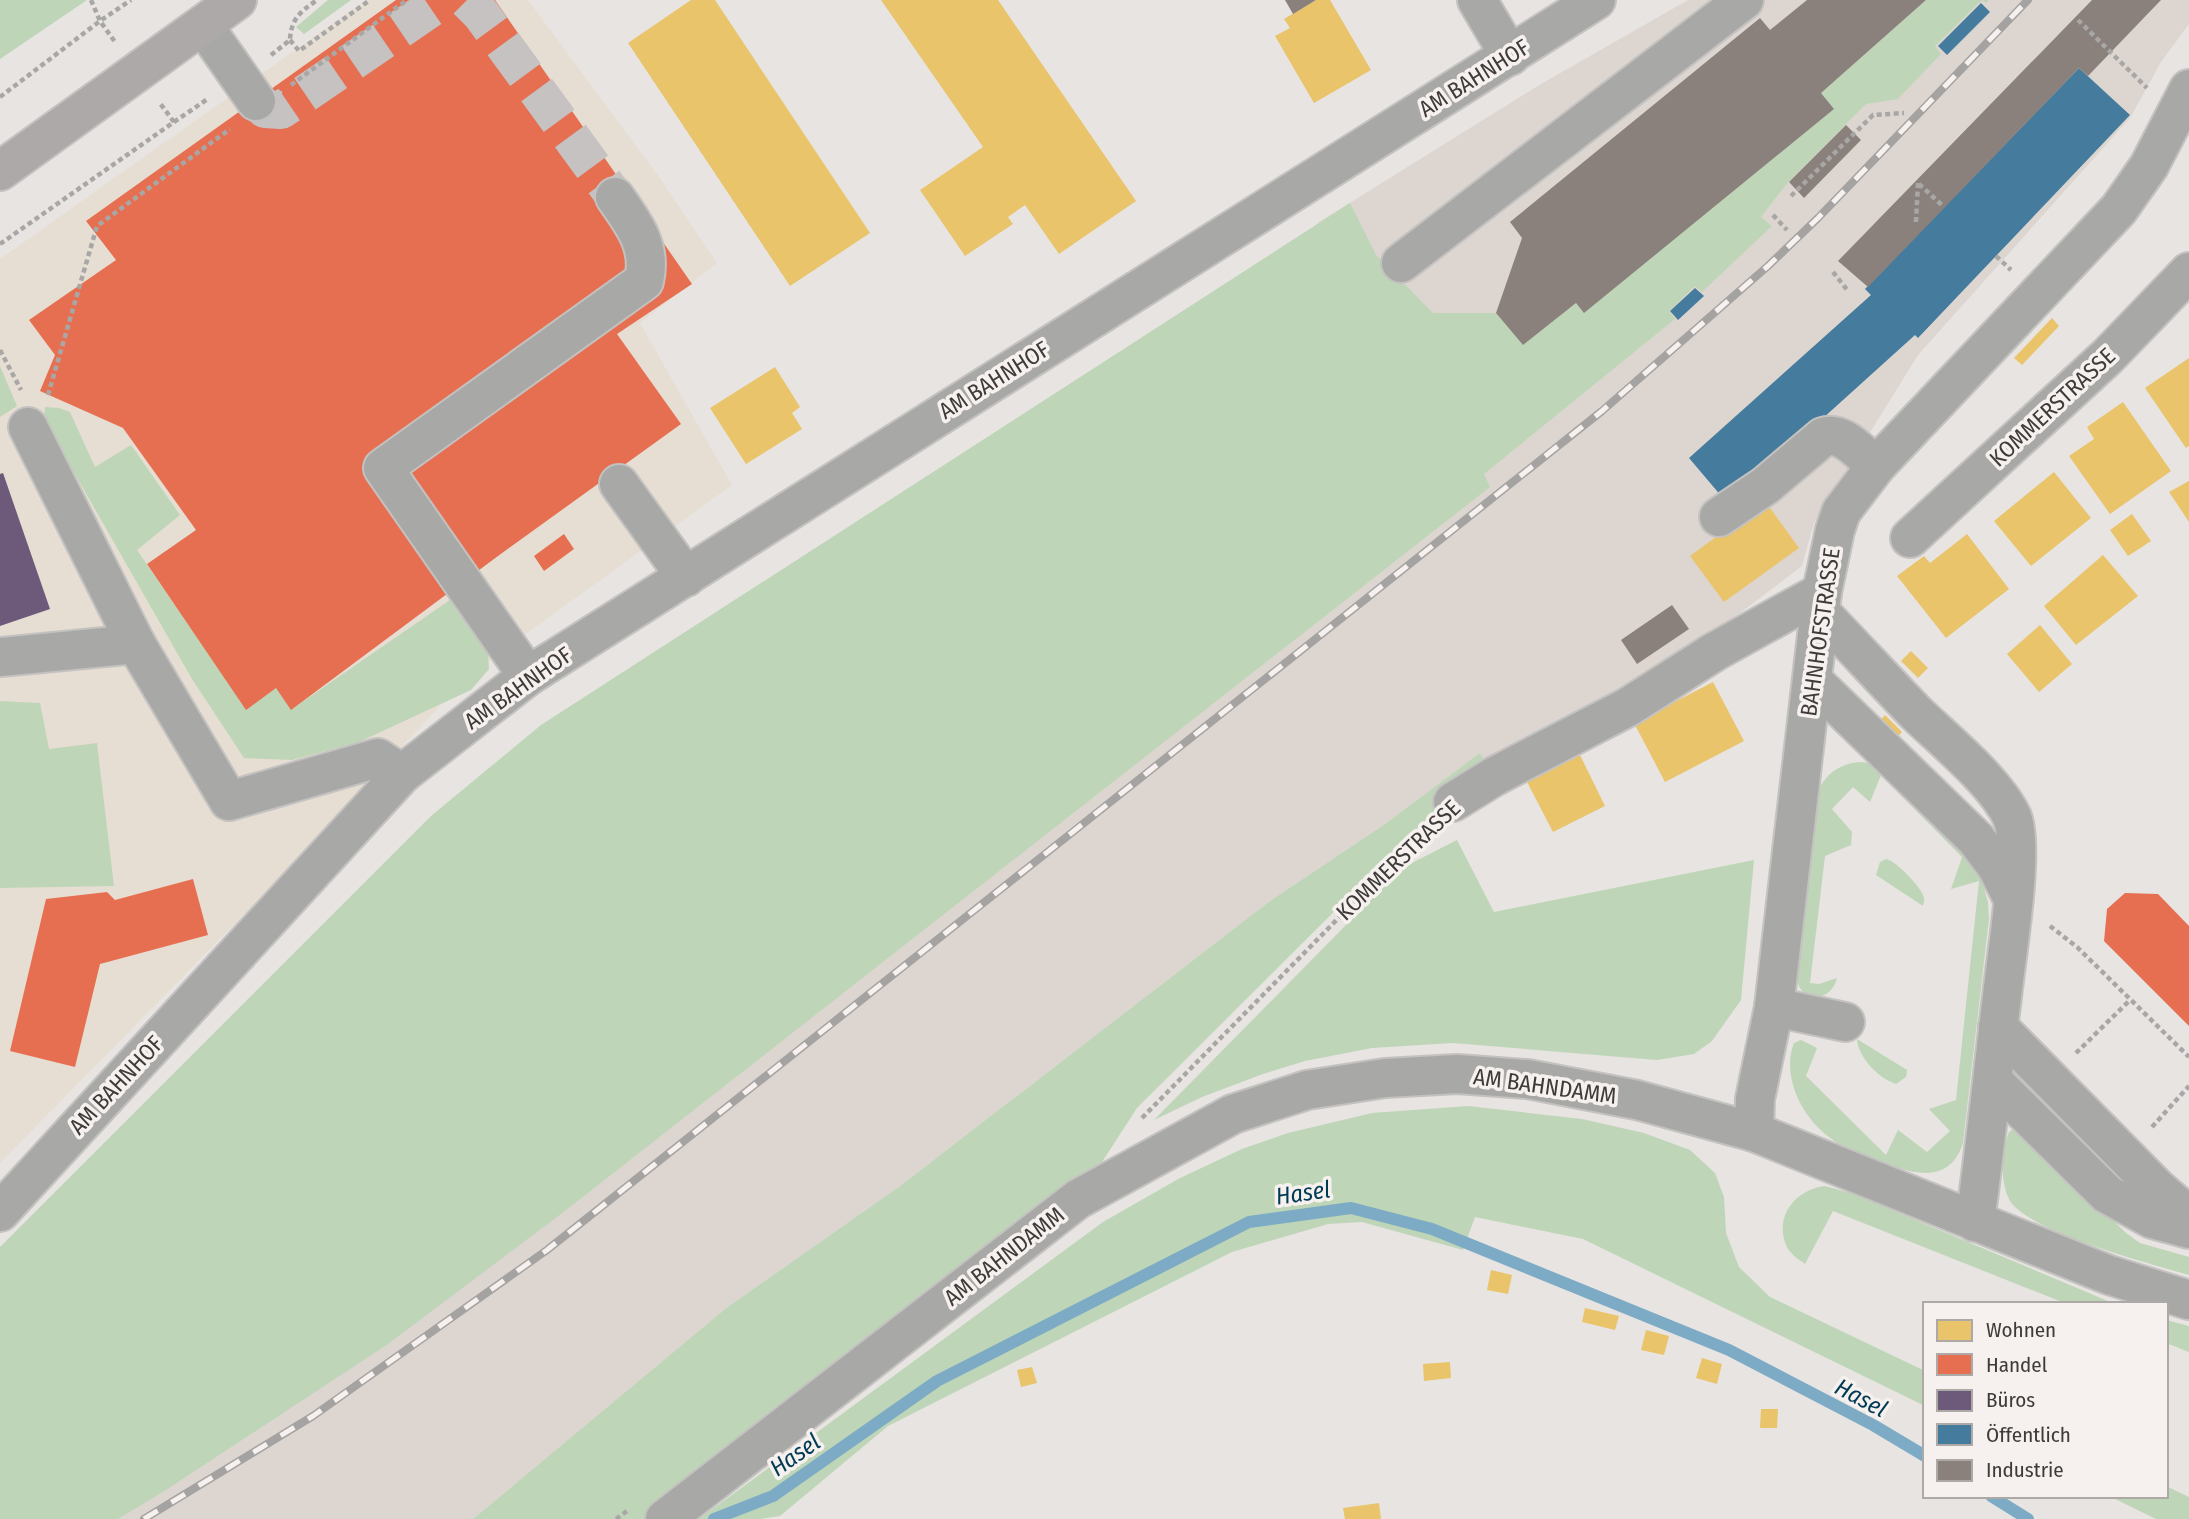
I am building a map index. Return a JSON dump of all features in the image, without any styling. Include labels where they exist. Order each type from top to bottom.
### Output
[{"type":"main road","points":[[0,171],[237,0]]},
{"type":"street","points":[[1477,0],[1510,56]]},
{"type":"street","name":"AM BAHNHOF","points":[[0,1212],[402,774],[528,676],[1596,0]]},
{"type":"street","points":[[1401,263],[1744,0]]},
{"type":"street","points":[[203,25],[261,103]]},
{"type":"street","name":"BAHNHOFSTRASSE","points":[[1754,1132],[1755,1099],[1774,1007],[1821,602],[1841,512],[1876,466],[2119,209],[2149,166],[2183,100]]},
{"type":"street","points":[[528,676],[383,468],[645,282],[648,267],[642,240],[615,197]]},
{"type":"street","name":"KOMMERSTRASSE","points":[[1910,538],[2108,356],[2189,272]]},
{"type":"street","points":[[28,427],[136,644],[229,801],[378,758],[402,774]]},
{"type":"street","points":[[1719,517],[1765,486],[1823,437],[1831,434],[1839,436],[1876,466]]},
{"type":"street","points":[[619,484],[686,577]]},
{"type":"street","points":[[1821,602],[1902,698],[1977,771],[2002,801],[2012,818],[2016,834],[2013,899],[1994,1082],[1975,1222]]},
{"type":"street","name":"KOMMERSTRASSE","points":[[1453,802],[1495,776],[1628,707],[1714,652],[1821,602]]},
{"type":"street","points":[[0,657],[136,644]]},
{"type":"street","points":[[1812,680],[1976,839],[1997,867],[2013,899]]},
{"type":"street","points":[[1774,1007],[1845,1022]]},
{"type":"street","points":[[1998,1027],[2157,1188],[2189,1216]]},
{"type":"street","name":"AM BAHNDAMM","points":[[665,1519],[1077,1199],[1233,1114],[1307,1090],[1385,1077],[1457,1074],[1527,1079],[1637,1100],[1754,1132],[2109,1275],[2189,1300]]},
{"type":"street","points":[[1994,1082],[2107,1194],[2152,1219],[2189,1229]]},
{"type":"path","points":[[0,97],[131,0]]},
{"type":"path","points":[[291,25],[304,9],[317,0]]},
{"type":"path","points":[[290,40],[299,51],[370,0]]},
{"type":"path","points":[[49,394],[97,226],[261,103],[407,0]]},
{"type":"path","points":[[2078,20],[2154,95],[2183,100]]},
{"type":"path","points":[[1791,196],[1873,115],[1904,113]]},
{"type":"path","points":[[1916,222],[1918,183],[1944,207]]},
{"type":"path","points":[[1773,215],[1787,230]]},
{"type":"path","points":[[1833,272],[1849,290]]},
{"type":"path","name":"KOMMERSTRASSE","points":[[1131,1170],[1127,1139],[1147,1111],[1453,802]]},
{"type":"path","points":[[2013,899],[2077,947],[2189,1057]]},
{"type":"path","points":[[2072,1058],[2130,1000]]},
{"type":"path","points":[[2147,1133],[2189,1086]]},
{"type":"shaded area","points":[[366,0],[528,0],[659,177],[717,263],[640,323],[732,485],[469,675],[269,889],[0,1163],[0,259]]},
{"type":"shaded area","points":[[1688,0],[2189,0],[2189,24],[2161,62],[2130,118],[1918,355],[1814,523],[1802,566],[1703,641],[1490,770],[1480,754],[1385,824],[1270,901],[900,1186],[725,1309],[473,1519],[0,1519],[1319,222],[1541,84]]},
{"type":"green space","points":[[0,0],[87,0],[0,59]]},
{"type":"green space","points":[[328,0],[351,0],[304,34],[296,27]]},
{"type":"green space","points":[[1926,0],[1982,0],[1935,46],[1941,54],[1898,99],[1866,104],[1789,181],[1761,217],[1772,226],[1702,292],[1695,286],[1669,311],[1675,319],[1484,474],[1490,487],[561,1214],[388,1344],[118,1519],[0,1519],[0,1247],[431,816],[541,725],[1350,203],[1376,255],[1433,313],[1496,313],[1523,345],[1576,303],[1584,312],[1834,109],[1821,93]]},
{"type":"green space","points":[[0,366],[17,406],[0,417]]},
{"type":"green space","points":[[45,407],[70,412],[95,467],[131,445],[180,515],[137,550],[246,709],[276,688],[292,709],[450,600],[488,653],[489,669],[471,690],[359,742],[292,760],[244,758],[192,679],[44,420]]},
{"type":"green space","points":[[0,701],[40,703],[49,749],[97,743],[114,886],[0,888]]},
{"type":"green space","points":[[1480,753],[1490,770],[1449,797],[1137,1108],[1078,1199],[665,1519],[473,1519],[725,1309],[900,1186],[1270,901],[1385,824]]},
{"type":"green space","points":[[1858,762],[1871,763],[1895,778],[1979,872],[1988,902],[1989,919],[1963,1143],[1957,1157],[1938,1171],[1926,1173],[1902,1169],[1834,1141],[1810,1119],[1792,1082],[1791,1056],[1794,1043],[1801,1040],[1817,1048],[1806,1076],[1886,1155],[1898,1130],[1927,1152],[1950,1131],[1929,1109],[1956,1100],[1979,881],[1951,889],[1962,857],[1881,775],[1870,802],[1853,787],[1832,809],[1852,832],[1851,845],[1825,856],[1810,983],[1819,984],[1837,978],[1834,986],[1823,996],[1810,996],[1800,988],[1797,980],[1818,790],[1834,771]]},
{"type":"green space","points":[[1457,840],[1494,912],[1754,860],[1741,1000],[1712,1041],[1694,1054],[1657,1060],[1453,1043],[1372,1048],[1305,1061],[1263,1074],[1202,1097],[1154,1120],[1402,868]]},
{"type":"green space","points":[[1886,859],[1901,868],[1917,885],[1924,896],[1923,906],[1876,875],[1880,862]]},
{"type":"green space","points":[[1857,1039],[1907,1070],[1906,1077],[1896,1084],[1883,1077],[1865,1060]]},
{"type":"green space","points":[[1468,1106],[1582,1119],[1644,1133],[1690,1150],[1715,1173],[1724,1197],[1726,1233],[1739,1267],[1770,1297],[1923,1370],[1923,1405],[1583,1239],[1475,1217],[1463,1250],[1362,1222],[1328,1224],[1232,1252],[888,1426],[780,1516],[760,1519],[699,1519],[1103,1222],[1180,1178],[1242,1149],[1288,1133],[1372,1113]]},
{"type":"green space","points":[[2016,1127],[2126,1233],[2140,1243],[2189,1257],[2189,1275],[2093,1246],[2022,1213],[2010,1201],[2003,1176],[2003,1157],[2009,1132]]},
{"type":"green space","points":[[1825,1186],[1854,1194],[2110,1302],[2062,1302],[1833,1211],[1805,1264],[1787,1248],[1783,1224],[1790,1205],[1805,1192]]},
{"type":"green space","points":[[2168,1321],[2189,1326],[2189,1352],[2168,1344]]},
{"type":"green space","points":[[2168,1487],[2189,1497],[2189,1519],[2156,1519],[2113,1498],[2168,1498]]},
{"type":"building: Wohnen","points":[[691,0],[715,0],[870,233],[790,286],[628,43]]},
{"type":"building: Wohnen","points":[[881,0],[998,0],[1136,201],[1059,254],[1025,205],[1008,217],[1013,224],[965,256],[920,190],[983,147]]},
{"type":"building: Wohnen","points":[[1316,0],[1330,0],[1371,70],[1314,103],[1275,36],[1290,28],[1284,19]]},
{"type":"building: Wohnen","points":[[2052,318],[2059,326],[2022,365],[2014,358]]},
{"type":"building: Wohnen","points":[[2189,358],[2189,446],[2186,448],[2145,388]]},
{"type":"building: Wohnen","points":[[775,367],[800,407],[792,413],[802,429],[746,464],[710,408]]},
{"type":"building: Wohnen","points":[[2123,402],[2171,471],[2110,514],[2069,456],[2094,439],[2087,427]]},
{"type":"building: Wohnen","points":[[2054,472],[2091,518],[2031,566],[1994,521]]},
{"type":"building: Wohnen","points":[[2189,481],[2189,522],[2169,492]]},
{"type":"building: Wohnen","points":[[1765,501],[1799,548],[1724,602],[1690,556]]},
{"type":"building: Wohnen","points":[[2132,514],[2151,541],[2128,556],[2110,530]]},
{"type":"building: Wohnen","points":[[1967,534],[2009,589],[1946,638],[1897,576],[1924,556],[1930,563]]},
{"type":"building: Wohnen","points":[[2103,555],[2138,596],[2076,645],[2044,606]]},
{"type":"building: Wohnen","points":[[2040,625],[2072,664],[2039,692],[2007,654]]},
{"type":"building: Wohnen","points":[[1911,651],[1928,668],[1918,678],[1901,661]]},
{"type":"building: Wohnen","points":[[1713,682],[1744,741],[1665,782],[1634,723]]},
{"type":"building: Wohnen","points":[[1885,715],[1902,732],[1893,742],[1876,725]]},
{"type":"building: Wohnen","points":[[1578,751],[1605,806],[1553,832],[1525,778]]},
{"type":"building: Wohnen","points":[[1491,1270],[1512,1275],[1508,1294],[1487,1290]]},
{"type":"building: Wohnen","points":[[1585,1308],[1619,1316],[1615,1330],[1582,1322]]},
{"type":"building: Wohnen","points":[[1646,1330],[1669,1336],[1664,1355],[1641,1350]]},
{"type":"building: Wohnen","points":[[1702,1358],[1722,1364],[1717,1384],[1696,1378]]},
{"type":"building: Wohnen","points":[[1450,1362],[1451,1378],[1424,1381],[1423,1364]]},
{"type":"building: Wohnen","points":[[1032,1367],[1037,1383],[1021,1387],[1017,1370]]},
{"type":"building: Wohnen","points":[[1761,1409],[1778,1409],[1777,1428],[1760,1428]]},
{"type":"building: Wohnen","points":[[1379,1503],[1381,1519],[1345,1519],[1343,1508]]},
{"type":"building: Handel","points":[[396,0],[495,0],[692,284],[617,334],[681,424],[291,710],[276,688],[246,710],[147,564],[196,530],[123,428],[40,391],[55,355],[29,320],[116,260],[86,221]]},
{"type":"building: Handel","points":[[564,534],[574,549],[544,571],[534,556]]},
{"type":"building: Handel","points":[[193,879],[208,935],[100,964],[75,1067],[10,1051],[46,899],[107,892],[115,900]]},
{"type":"building: Handel","points":[[2125,893],[2158,894],[2189,926],[2189,1026],[2104,941],[2107,909]]},
{"type":"building: Büros","points":[[3,473],[50,609],[0,626],[0,474]]},
{"type":"building: Öffentlich","points":[[1981,3],[1990,12],[1947,55],[1938,46]]},
{"type":"building: Öffentlich","points":[[2079,68],[2130,115],[1918,338],[1915,335],[1728,504],[1689,458],[1871,295],[1865,289]]},
{"type":"building: Öffentlich","points":[[1695,288],[1704,296],[1678,320],[1670,311]]},
{"type":"building: Industrie","points":[[1285,0],[1316,0],[1293,14]]},
{"type":"building: Industrie","points":[[1807,0],[1926,0],[1821,93],[1834,109],[1584,313],[1576,303],[1523,345],[1496,313],[1522,238],[1510,222],[1760,18],[1770,30]]},
{"type":"building: Industrie","points":[[2092,0],[2161,0],[2088,76],[2079,68],[1868,287],[1838,261]]},
{"type":"building: Industrie","points":[[1846,125],[1861,140],[1804,198],[1789,182]]},
{"type":"building: Industrie","points":[[1672,605],[1689,629],[1637,664],[1621,640]]},
{"type":"waterway","name":"Hasel","points":[[714,1519],[773,1496],[937,1381],[1249,1222],[1351,1208],[1432,1229],[1729,1350],[1873,1425],[1923,1455]]},
{"type":"waterway","name":"Hasel","points":[[1994,1498],[2028,1519]]},
{"type":"tunnel","points":[[256,101],[265,109],[281,110],[443,0]]},
{"type":"tunnel","points":[[467,0],[481,14],[615,197]]},
{"type":"railway","points":[[144,1519],[313,1416],[547,1250],[1602,411],[1768,266],[1818,218],[2028,0]]}]
